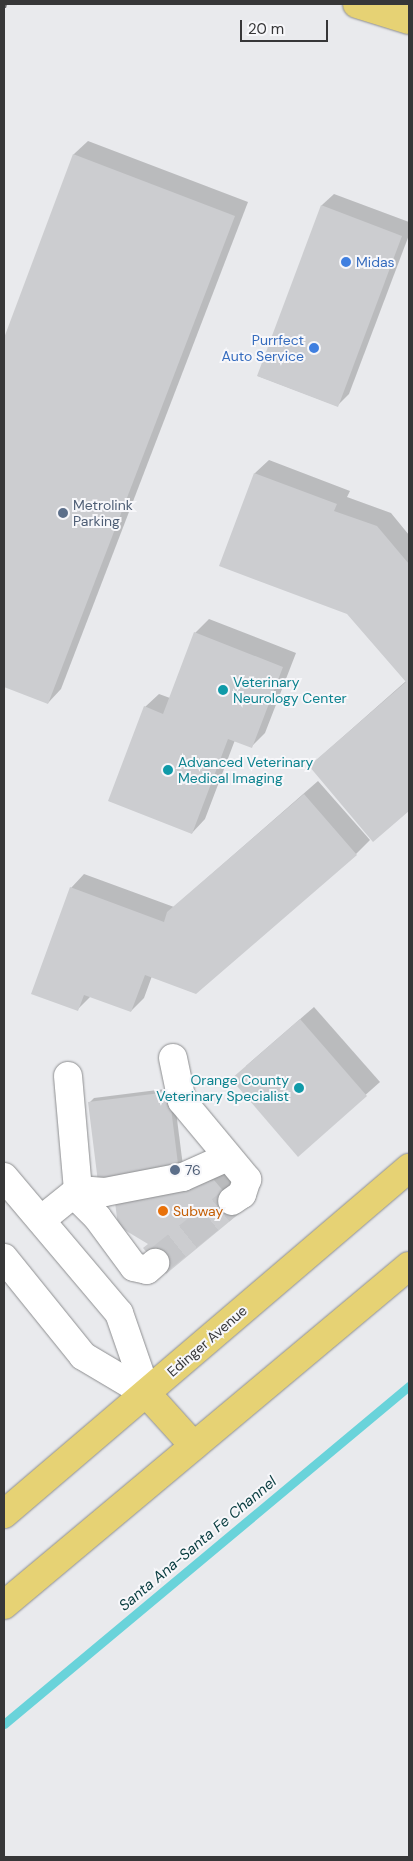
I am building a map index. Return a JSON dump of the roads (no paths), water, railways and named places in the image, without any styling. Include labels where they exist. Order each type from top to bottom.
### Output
[{"type":"main road","points":[[357,4],[409,20]]},
{"type":"main road","name":"Edinger Avenue","points":[[4,1514],[147,1394],[409,1168]]},
{"type":"main road","points":[[4,1605],[409,1266]]},
{"type":"main road","points":[[147,1394],[194,1446]]},
{"type":"lane","points":[[173,1058],[182,1101],[247,1179],[242,1194],[232,1201]]},
{"type":"lane","points":[[68,1076],[76,1192],[134,1267],[147,1270],[156,1263]]},
{"type":"lane","points":[[41,1220],[76,1192],[105,1192],[183,1177],[228,1157]]},
{"type":"lane","points":[[4,1177],[119,1313],[147,1394]]},
{"type":"lane","points":[[4,1258],[83,1356],[147,1394]]},
{"type":"waterway","name":"Santa Ana-Santa Fe Channel","points":[[4,1724],[409,1386]]},
{"type":"tunnel","points":[[155,1263],[232,1201]]},
{"type":"railway","points":[[4,8],[5,4]]},
{"type":"place","name":"Midas","points":[[346,262]]},
{"type":"place","name":"Purrfect Auto Service","points":[[314,348]]},
{"type":"place","name":"Metrolink Parking","points":[[63,513]]},
{"type":"place","name":"Veterinary Neurology Center","points":[[223,690]]},
{"type":"place","name":"Advanced Veterinary Medical Imaging","points":[[168,770]]},
{"type":"place","name":"Orange County Veterinary Specialist","points":[[299,1088]]},
{"type":"place","name":"76","points":[[175,1170]]},
{"type":"place","name":"Subway","points":[[163,1211]]}]
